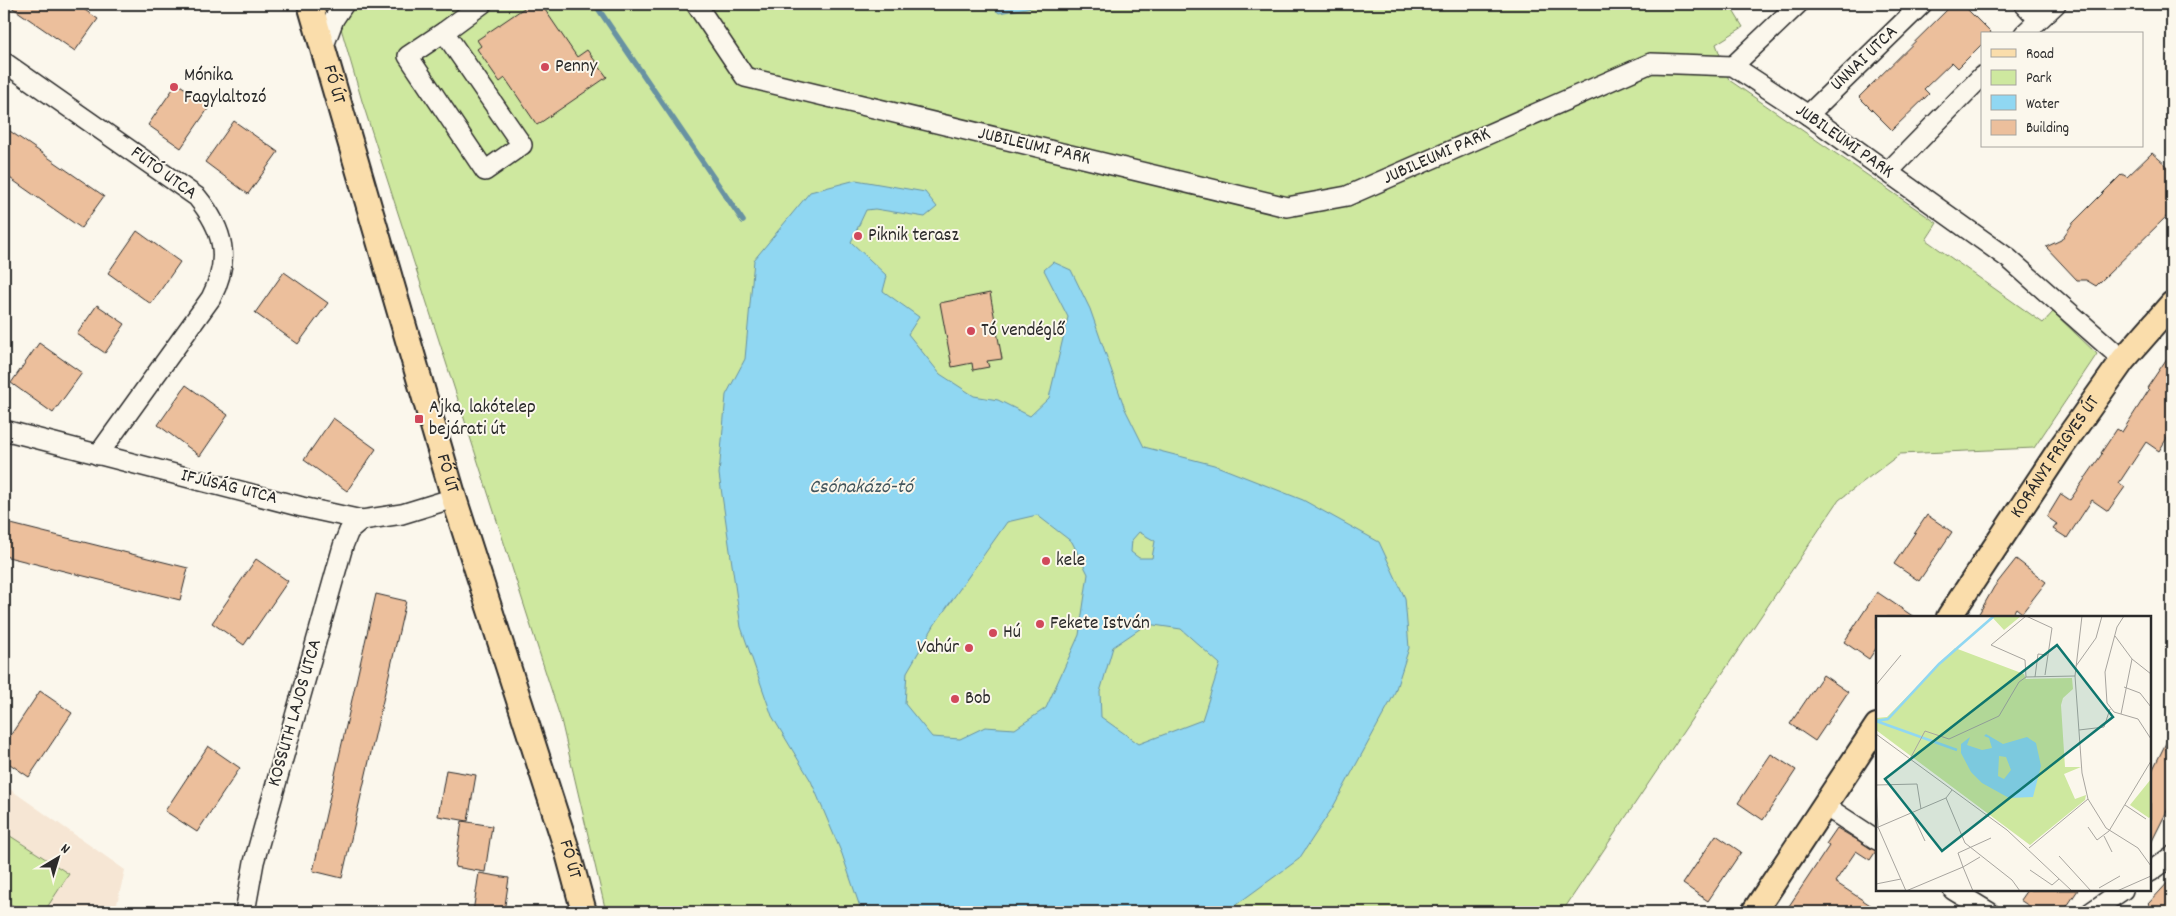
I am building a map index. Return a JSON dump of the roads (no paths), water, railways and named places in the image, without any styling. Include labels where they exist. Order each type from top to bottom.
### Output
[{"type":"main road","name":"FŐ ÚT","points":[[310,4],[322,51],[454,498],[568,853],[584,912]]},
{"type":"main road","name":"KORÁNYI FRIGYES ÚT","points":[[1950,616],[2062,446],[2123,360],[2172,304]]},
{"type":"main road","points":[[1754,912],[1876,728]]},
{"type":"street","points":[[322,51],[334,18],[344,4]]},
{"type":"street","points":[[444,32],[522,145],[485,171],[408,56],[482,4]]},
{"type":"street","name":"JUBILEUMI PARK","points":[[696,4],[745,77],[1287,207],[1347,196],[1651,63],[1734,66],[1808,115],[2009,259],[2123,360]]},
{"type":"street","points":[[1734,66],[1798,4]]},
{"type":"street","name":"UNNAI UTCA","points":[[1808,115],[1922,4]]},
{"type":"street","points":[[2024,4],[2038,19]]},
{"type":"street","points":[[2026,32],[2056,4]]},
{"type":"street","name":"FUTÓ UTCA","points":[[4,62],[197,197],[210,213],[220,234],[223,254],[220,282],[211,298],[98,455]]},
{"type":"street","points":[[1888,172],[1981,77]]},
{"type":"street","name":"IFJÚSÁG UTCA","points":[[4,430],[302,507],[362,520],[402,514],[454,498]]},
{"type":"street","name":"KOSSUTH LAJOS UTCA","points":[[245,912],[254,862],[343,546],[349,532],[362,520]]},
{"type":"street","points":[[1825,806],[1876,839]]},
{"type":"street","points":[[2151,871],[2172,856]]},
{"type":"street","points":[[1955,891],[1989,912]]},
{"type":"street","points":[[2090,912],[2122,891]]},
{"type":"water","points":[[988,4],[1036,4],[1032,7],[999,13]]},
{"type":"water","name":"Csónakázó-tó","points":[[856,180],[925,192],[937,207],[925,217],[875,209],[866,210],[851,242],[887,276],[883,291],[919,317],[908,334],[940,374],[974,396],[998,400],[1030,416],[1049,398],[1068,317],[1044,270],[1053,262],[1071,270],[1090,309],[1125,409],[1144,447],[1214,465],[1303,500],[1379,542],[1405,598],[1409,648],[1394,695],[1333,807],[1299,859],[1226,912],[864,912],[861,910],[842,854],[811,781],[772,716],[741,627],[719,474],[726,395],[745,359],[754,260],[810,192]],"holes":[[[1037,515],[1072,542],[1088,574],[1079,635],[1046,708],[1015,729],[985,727],[960,739],[932,737],[905,704],[907,672],[935,624],[1007,522]],[[1139,532],[1155,541],[1152,558],[1139,558],[1131,552],[1132,540]],[[1147,624],[1181,629],[1220,664],[1202,720],[1139,744],[1101,717],[1100,692],[1113,647]]]},
{"type":"waterway","points":[[595,4],[743,221]]},
{"type":"place","name":"Penny","points":[[545,67]]},
{"type":"place","name":"Mónika Fagylaltozó","points":[[174,87]]},
{"type":"place","name":"Piknik terasz","points":[[858,236]]},
{"type":"place","name":"Tó vendéglő","points":[[971,331]]},
{"type":"place","name":"Ajka, lakótelep bejárati út","points":[[419,419]]},
{"type":"place","name":"kele","points":[[1046,561]]},
{"type":"place","name":"Fekete István","points":[[1040,624]]},
{"type":"place","name":"Hú","points":[[993,633]]},
{"type":"place","name":"Vahúr","points":[[969,648]]},
{"type":"place","name":"Bob","points":[[955,699]]}]
